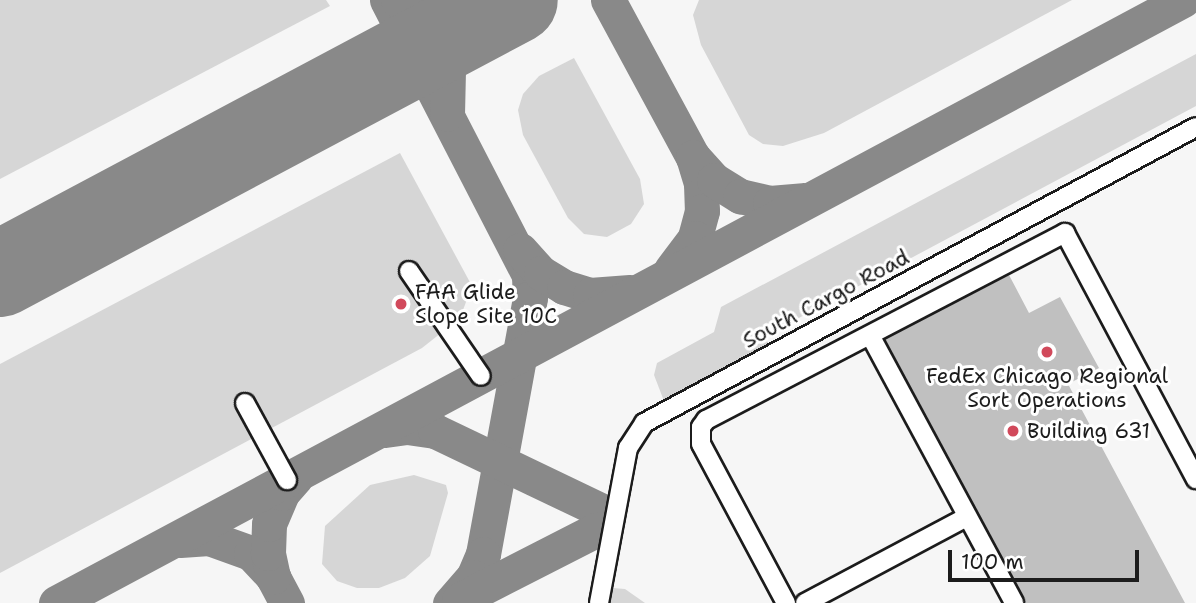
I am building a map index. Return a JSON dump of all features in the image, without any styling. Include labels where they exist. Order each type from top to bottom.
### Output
[{"type":"lane","name":"South Cargo Road","points":[[599,603],[632,436],[643,424],[1196,127]]},
{"type":"lane","points":[[786,603],[699,436],[706,420],[827,356],[871,337],[1065,233],[1196,479]]},
{"type":"lane","points":[[409,271],[481,376]]},
{"type":"lane","points":[[814,332],[827,356]]},
{"type":"lane","points":[[871,337],[1014,603]]},
{"type":"lane","points":[[245,403],[287,480]]},
{"type":"lane","points":[[805,603],[967,517]]},
{"type":"shaded area","points":[[0,0],[326,0],[330,6],[0,179]]},
{"type":"shaded area","points":[[699,0],[1072,0],[824,133],[783,146],[763,144],[749,135],[701,45],[693,15]]},
{"type":"shaded area","points":[[1196,54],[1196,106],[765,336],[769,345],[664,401],[654,375],[657,363],[714,332],[721,307]]},
{"type":"shaded area","points":[[574,58],[640,179],[644,204],[631,224],[607,237],[584,234],[568,218],[523,135],[518,110],[523,94],[539,76]]},
{"type":"shaded area","points":[[400,153],[472,286],[460,318],[422,348],[0,573],[0,364]]},
{"type":"shaded area","points":[[414,475],[446,485],[448,493],[430,556],[405,578],[379,588],[357,588],[337,581],[322,564],[325,526],[370,485]]},
{"type":"shaded area","points":[[613,588],[625,589],[645,603],[610,603]]},
{"type":"building","name":"Building 631","points":[[1009,275],[1029,313],[1060,297],[1099,368],[1068,384],[1185,603],[1025,603],[885,339]]},
{"type":"taxiway","points":[[387,0],[529,275],[530,298],[483,554],[473,577],[450,603]]},
{"type":"taxiway","points":[[398,0],[440,19],[483,17],[458,45],[448,70],[447,114]]},
{"type":"taxiway","points":[[608,0],[693,157],[701,184],[702,211],[695,238],[671,270]]},
{"type":"taxiway","points":[[56,603],[1183,0]]},
{"type":"taxiway","points":[[693,157],[714,180],[740,196],[770,203],[803,200]]},
{"type":"taxiway","points":[[520,250],[541,273],[564,287],[590,295],[630,292]]},
{"type":"taxiway","points":[[385,430],[407,427],[435,431],[600,510]]},
{"type":"taxiway","points":[[273,577],[268,553],[269,524],[282,493],[296,477]]},
{"type":"taxiway","points":[[459,600],[596,530]]},
{"type":"taxiway","points":[[180,540],[209,538],[251,553],[273,577],[287,603]]},
{"type":"runway","points":[[0,274],[515,0]]},
{"type":"place","name":"FAA Glide Slope Site 10C","points":[[401,304]]},
{"type":"place","name":"FedEx Chicago Regional Sort Operations","points":[[1047,352]]},
{"type":"place","name":"Building 631","points":[[1013,431]]}]
